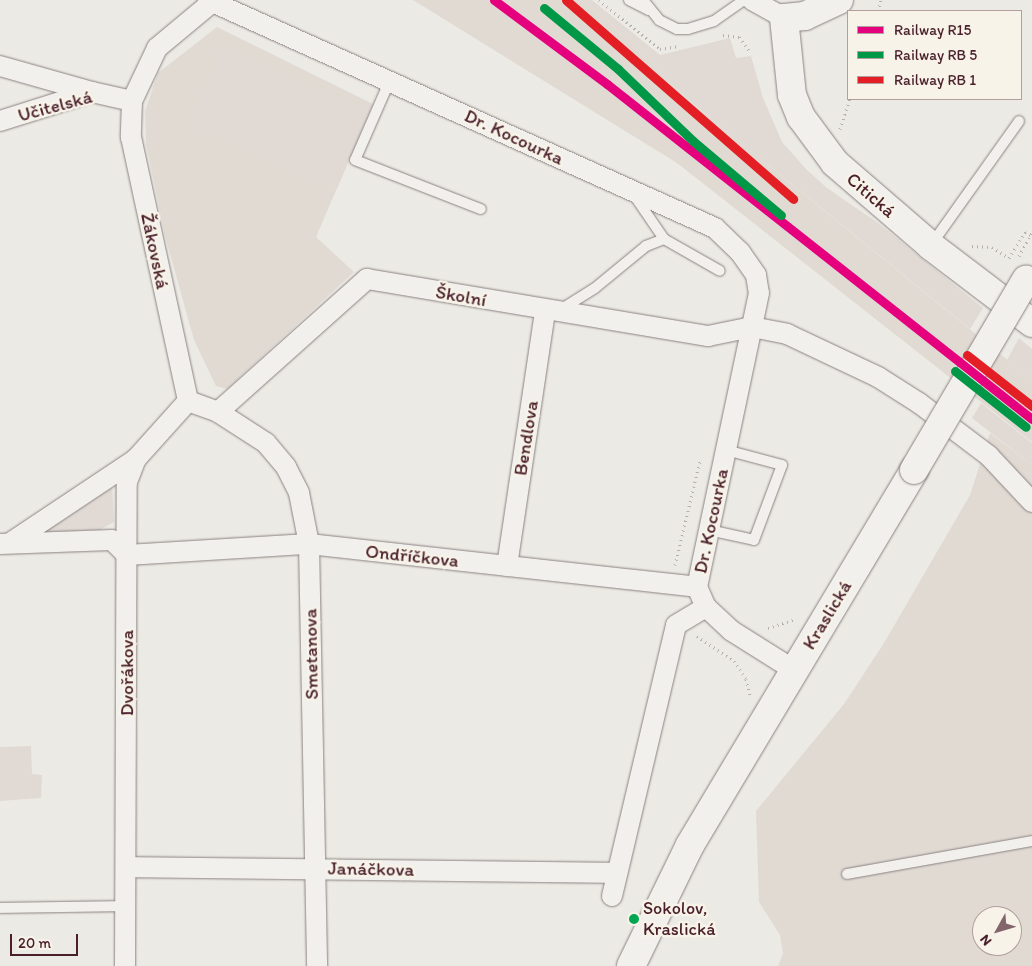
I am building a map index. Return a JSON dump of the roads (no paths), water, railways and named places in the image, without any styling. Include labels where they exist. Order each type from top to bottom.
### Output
[{"type":"street","points":[[752,0],[784,18],[805,16],[839,0]]},
{"type":"street","points":[[132,101],[157,48],[209,1]]},
{"type":"street","name":"Dr. Kocourka","points":[[209,1],[390,80],[715,228],[740,252],[756,275],[759,293],[697,587],[706,607],[732,631],[794,670]]},
{"type":"street","name":"Citická","points":[[784,18],[792,95],[816,142],[835,164],[931,246],[1032,323]]},
{"type":"street","points":[[0,66],[92,92]]},
{"type":"street","name":"Učitelská","points":[[0,121],[92,92],[132,101]]},
{"type":"street","name":"Žákovská","points":[[132,101],[131,137],[188,402]]},
{"type":"street","name":"Kraslická","points":[[631,966],[690,845],[914,470],[1025,270]]},
{"type":"street","name":"Školní","points":[[218,412],[367,279],[550,312],[708,336],[752,327]]},
{"type":"street","name":"Bendlova","points":[[506,566],[550,312]]},
{"type":"street","points":[[752,327],[787,334],[878,377],[974,443],[1032,502]]},
{"type":"street","name":"Smetanova","points":[[188,402],[218,412],[266,443],[286,467],[299,493],[309,544],[317,966]]},
{"type":"street","name":"Dvořákova","points":[[125,966],[127,482],[136,459],[188,402]]},
{"type":"street","points":[[5,544],[136,459]]},
{"type":"street","points":[[5,544],[112,540],[127,555]]},
{"type":"street","name":"Ondříčkova","points":[[127,555],[309,544],[697,587]]},
{"type":"street","points":[[612,896],[616,872],[676,625],[706,607]]},
{"type":"street","name":"Janáčkova","points":[[126,867],[616,872]]},
{"type":"lane","points":[[629,0],[650,10],[677,29],[688,29],[714,21],[744,0]]},
{"type":"lane","points":[[643,0],[650,10]]},
{"type":"lane","points":[[390,80],[355,160],[481,209]]},
{"type":"lane","points":[[931,246],[1019,121]]},
{"type":"lane","points":[[631,190],[664,239],[720,271]]},
{"type":"lane","points":[[550,312],[595,288],[646,246],[664,239]]},
{"type":"lane","points":[[709,530],[754,540],[782,465],[726,450]]},
{"type":"lane","points":[[847,874],[1032,841]]},
{"type":"lane","points":[[0,908],[125,906]]},
{"type":"rail line","name":"R15","points":[[494,0],[607,84],[1032,419]]},
{"type":"place","name":"Sokolov, Kraslická","points":[[634,919]]}]
